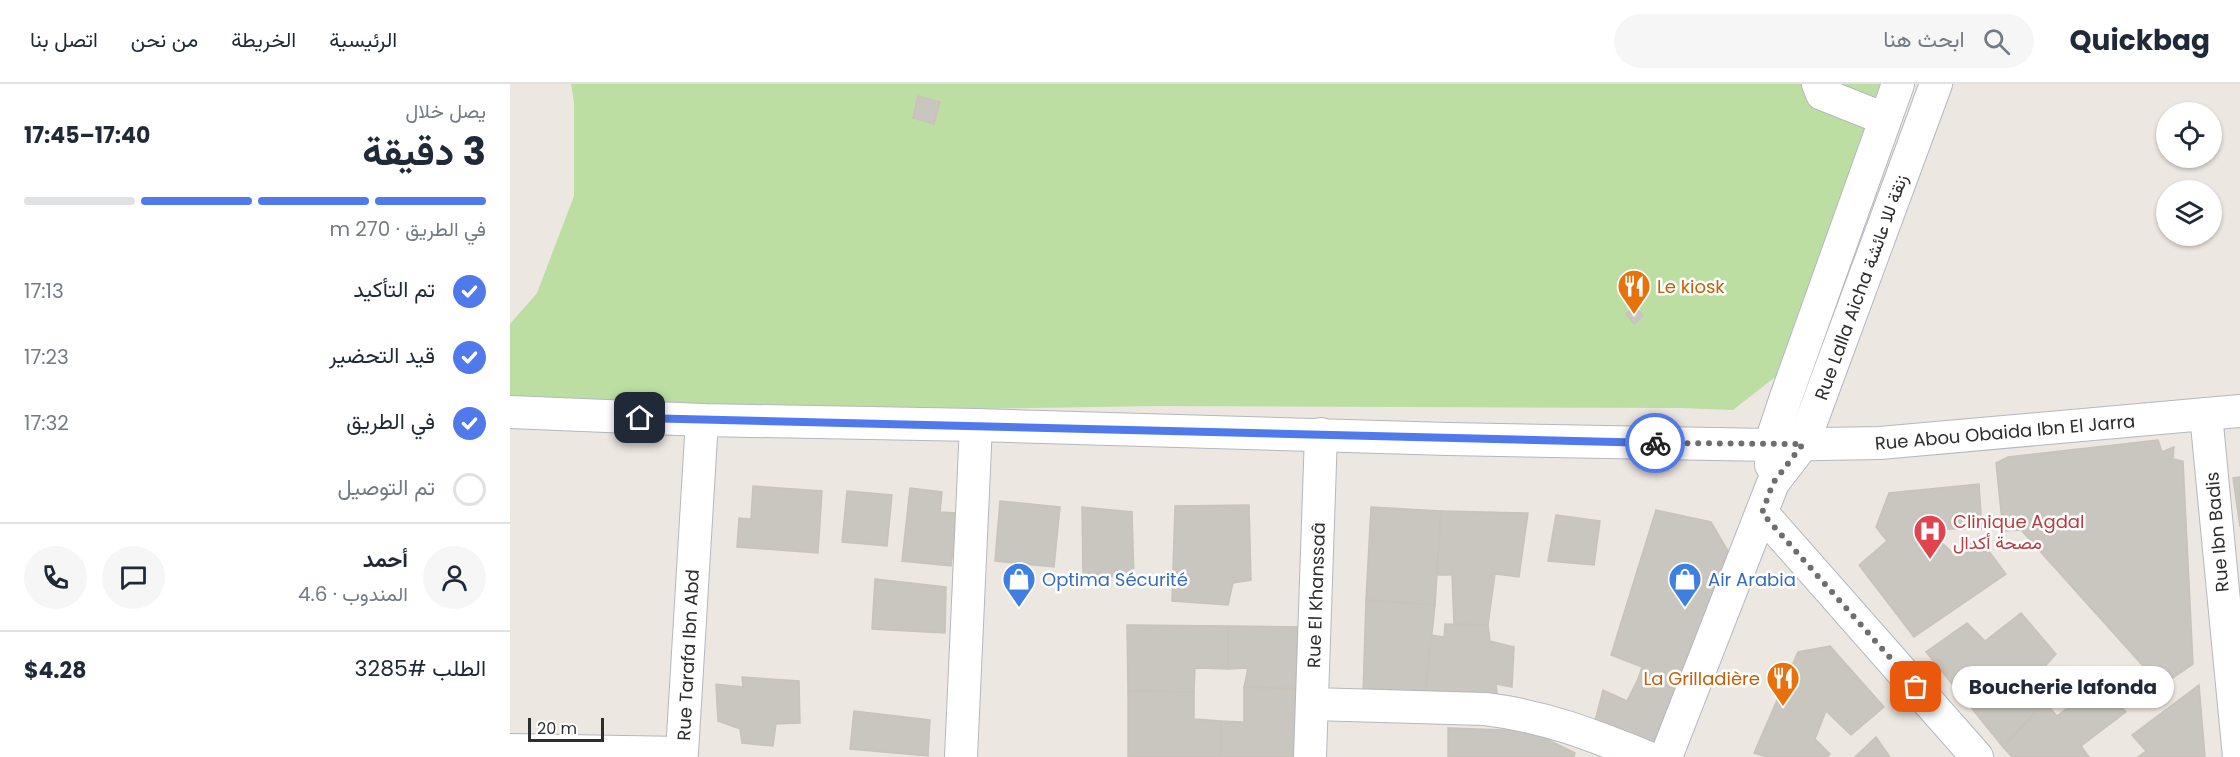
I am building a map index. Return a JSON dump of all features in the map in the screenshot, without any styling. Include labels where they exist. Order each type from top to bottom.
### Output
[{"type":"street","points":[[1818,84],[1822,94],[1885,120]]},
{"type":"street","name":"Rue Lalla Aicha زنقة للا عائشة","points":[[1773,483],[1770,445],[1898,84]]},
{"type":"street","name":"Rue Lalla Aicha زنقة للا عائشة","points":[[1666,757],[1773,483],[1803,444],[1936,84]]},
{"type":"street","name":"Rue Abou Obaida Ibn El Jarra","points":[[510,412],[702,420],[1770,445],[1880,443],[2240,411]]},
{"type":"street","name":"Rue Ibn Badis","points":[[2206,414],[2239,757]]},
{"type":"street","name":"Rue Tarafa Ibn Abd","points":[[510,750],[682,753],[702,420]]},
{"type":"street","points":[[961,757],[976,425]]},
{"type":"street","name":"Rue El Khanssaâ","points":[[1310,757],[1321,434]]},
{"type":"street","points":[[1762,513],[1977,757]]},
{"type":"street","points":[[1312,704],[1485,709],[1513,712],[1566,726],[1647,757]]},
{"type":"green space","points":[[571,84],[1880,84],[1779,374],[1733,410],[1160,406],[789,412],[510,404],[510,324],[537,293],[574,196],[574,102]]},
{"type":"building","points":[[918,96],[940,102],[934,124],[913,118]]},
{"type":"building","points":[[1635,307],[1643,316],[1634,324],[1626,314]]},
{"type":"building","points":[[2158,440],[2162,452],[2174,447],[2173,459],[2183,461],[2193,664],[2161,686],[2021,530],[2003,531],[1996,463],[2008,457]]},
{"type":"building","points":[[2240,477],[2240,527],[2233,478]]},
{"type":"building","name":"Clinique Agdal مصحة أكدال","points":[[1979,484],[1982,529],[1945,529],[1940,541],[1954,554],[1979,538],[2006,574],[1914,637],[1859,565],[1887,541],[1876,527],[1889,493]]},
{"type":"building","points":[[753,486],[822,491],[818,553],[737,547],[739,518],[751,519]]},
{"type":"building","points":[[910,488],[942,492],[940,512],[957,513],[951,566],[902,561]]},
{"type":"building","points":[[847,491],[892,495],[887,546],[842,542]]},
{"type":"building","points":[[1000,501],[1060,507],[1054,567],[995,561]]},
{"type":"building","points":[[1249,505],[1251,580],[1233,583],[1228,605],[1172,601],[1175,506]]},
{"type":"building","points":[[1082,507],[1132,512],[1134,579],[1083,573]]},
{"type":"building","points":[[1371,507],[1441,511],[1435,605],[1366,600]]},
{"type":"building","points":[[1656,510],[1711,522],[1732,558],[1679,689],[1638,679],[1642,667],[1611,655]]},
{"type":"building","points":[[1441,511],[1528,513],[1519,577],[1495,574],[1488,625],[1454,624],[1452,575],[1437,575]]},
{"type":"building","points":[[1556,515],[1600,521],[1594,565],[1548,561]]},
{"type":"building","points":[[875,579],[946,587],[945,633],[872,629]]},
{"type":"building","points":[[1366,600],[1435,605],[1425,699],[1363,694]]},
{"type":"building","points":[[2021,613],[2056,654],[2030,683],[2045,702],[2003,747],[1926,652],[1967,623],[1985,641]]},
{"type":"building","points":[[1445,624],[1488,625],[1490,641],[1514,647],[1512,687],[1496,684],[1498,700],[1425,699],[1431,635],[1444,637]]},
{"type":"building","points":[[1127,625],[1228,626],[1228,669],[1195,668],[1194,692],[1128,691]]},
{"type":"building","points":[[1228,626],[1303,627],[1302,689],[1244,687],[1248,668],[1228,669]]},
{"type":"building","points":[[1830,646],[1884,707],[1851,735],[1826,711],[1815,739],[1830,754],[1827,757],[1767,757],[1754,753],[1798,652]]},
{"type":"building","points":[[742,677],[799,681],[800,723],[776,724],[773,746],[742,743],[740,729],[718,721],[716,684],[743,687]]},
{"type":"building","points":[[1638,679],[1679,689],[1657,751],[1595,721],[1603,690],[1627,701]]},
{"type":"building","points":[[2097,684],[2126,712],[2081,746],[2089,757],[2012,757],[2003,747],[2045,702],[2057,716]]},
{"type":"building","points":[[2199,685],[2205,757],[2138,757],[2146,751],[2132,735]]},
{"type":"building","points":[[1244,687],[1302,689],[1300,757],[1221,757],[1221,721],[1244,722]]},
{"type":"building","points":[[1128,691],[1194,692],[1194,719],[1221,721],[1221,757],[1128,757]]},
{"type":"building","points":[[854,711],[930,720],[928,756],[850,749]]},
{"type":"building","points":[[1448,728],[1530,731],[1575,753],[1574,757],[1448,757]]},
{"type":"building","points":[[1876,737],[1890,757],[1855,757]]},
{"type":"way so far","points":[[1655,443],[1803,444],[1773,483],[1762,513],[1916,687]]},
{"type":"place","name":"Le kiosk","points":[[1634,315]]},
{"type":"place","name":"Clinique Agdal مصحة أكدال","points":[[1930,560]]},
{"type":"place","name":"Optima Sécurité","points":[[1019,608]]},
{"type":"place","name":"Air Arabia","points":[[1685,608]]},
{"type":"place","name":"Boucherie lafonda","points":[[1916,687]]},
{"type":"place","name":"La Grilladière","points":[[1783,707]]},
{"type":"route","points":[[640,418],[1655,443]]}]
